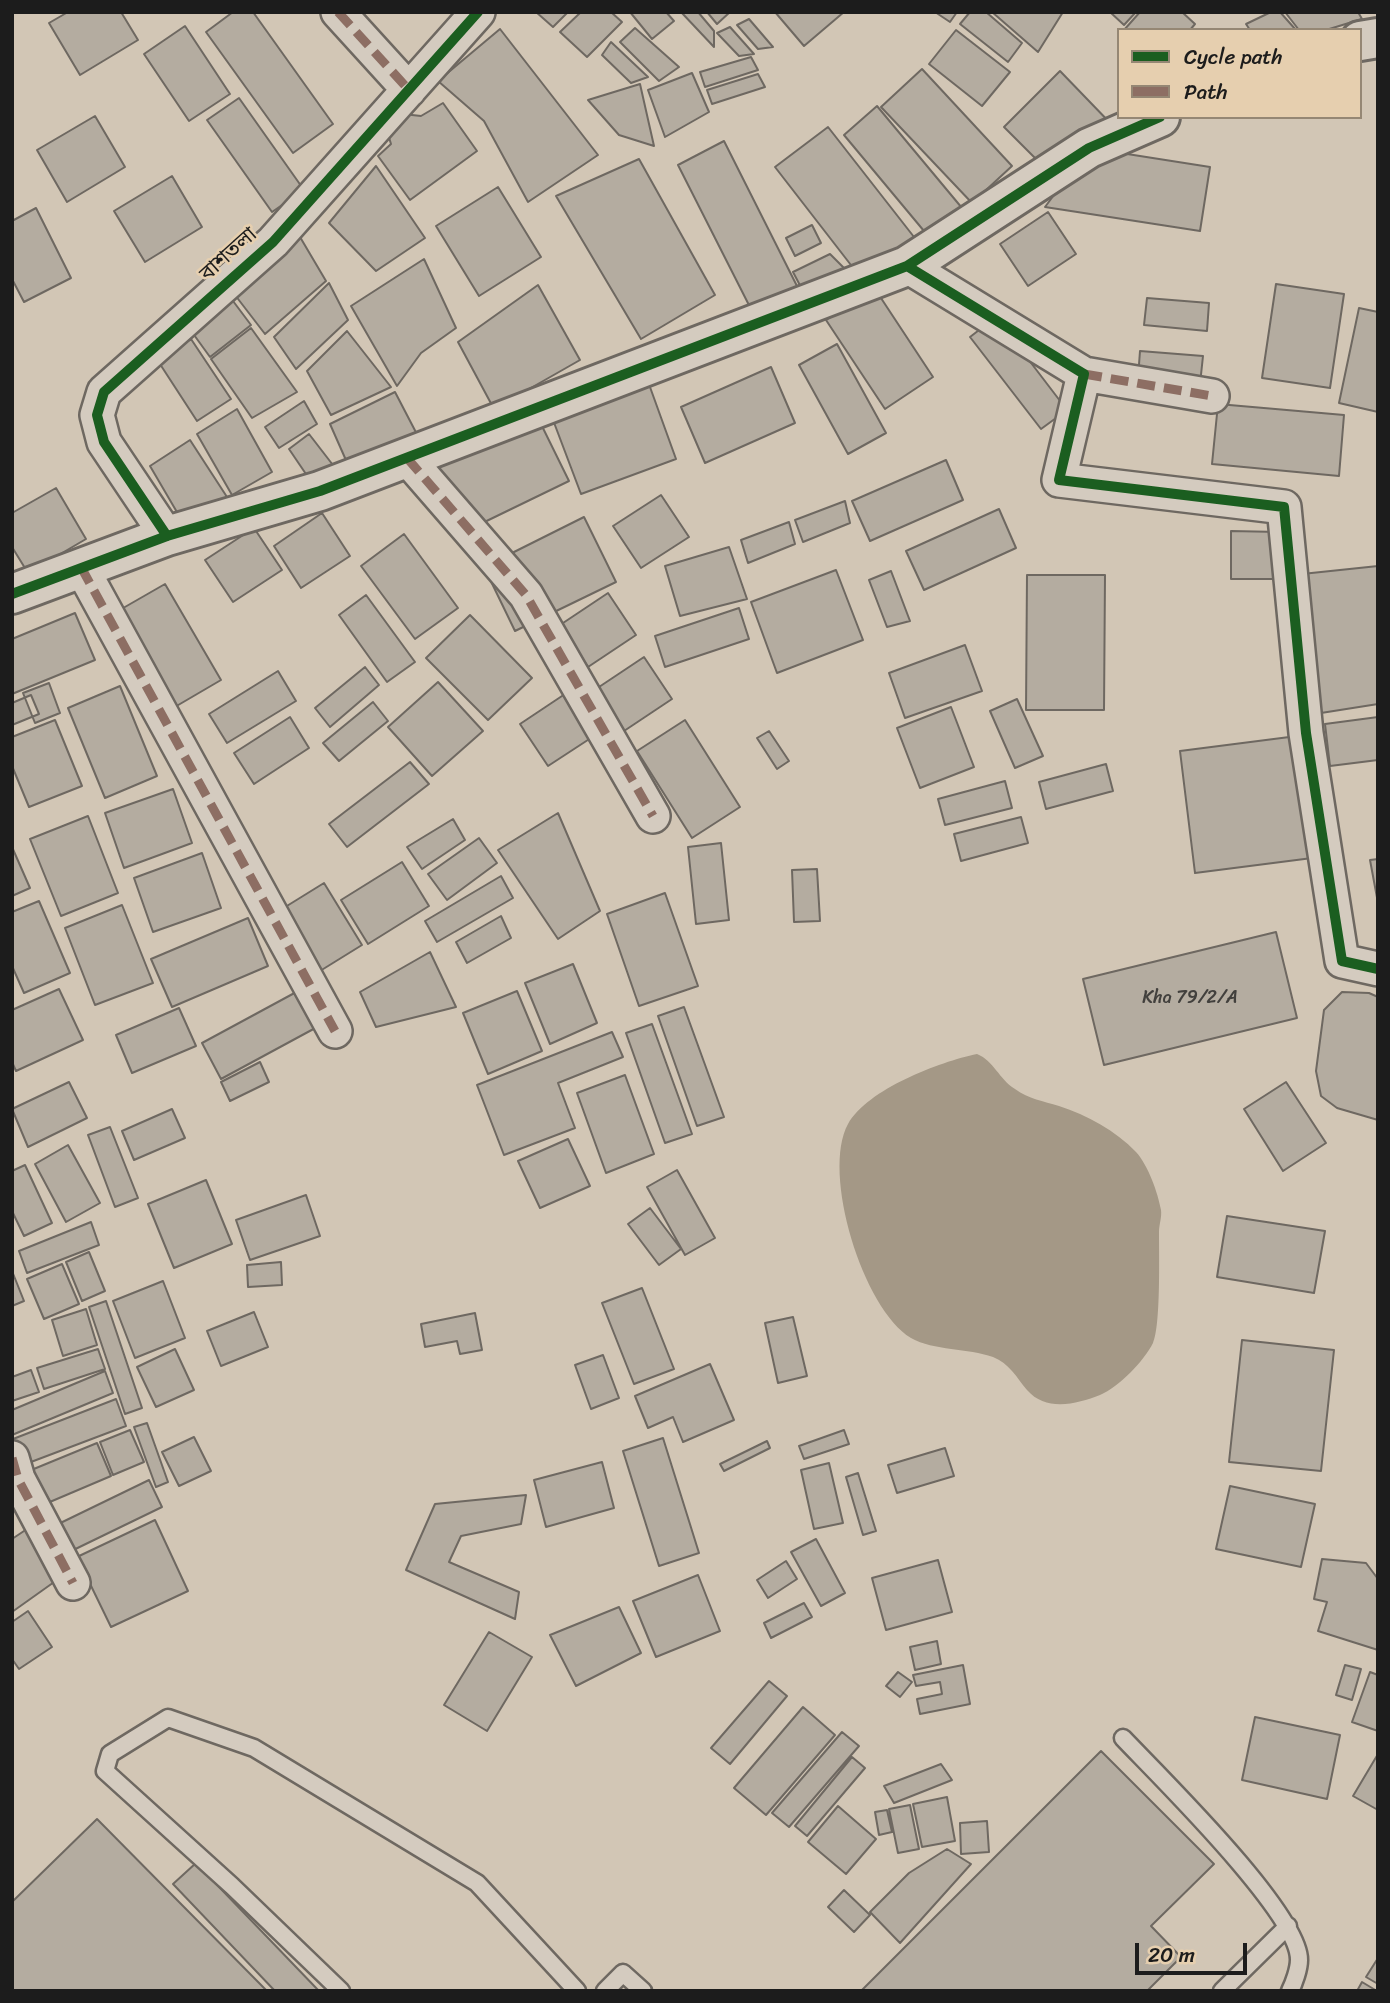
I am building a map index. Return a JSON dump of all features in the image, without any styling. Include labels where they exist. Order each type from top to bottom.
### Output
[{"type":"street","points":[[338,12],[409,90]]},
{"type":"street","name":"বাশতলা","points":[[166,536],[104,442],[97,415],[104,392],[273,242],[478,12]]},
{"type":"street","points":[[12,594],[166,536],[320,491],[907,266],[1089,148],[1155,119]]},
{"type":"street","points":[[907,266],[1084,374],[1212,396]]},
{"type":"street","points":[[1084,374],[1059,480],[1284,507],[1306,733],[1342,961],[1378,969]]},
{"type":"street","points":[[407,458],[526,595],[653,816]]},
{"type":"street","points":[[81,566],[335,1031]]},
{"type":"street","points":[[12,1458],[18,1479],[74,1583]]},
{"type":"lane","points":[[341,1991],[232,1886],[105,1771],[110,1754],[168,1718],[254,1748],[477,1883],[577,1991]]},
{"type":"lane","points":[[1123,1738],[1261,1890],[1288,1926],[1299,1959],[1290,1991]]},
{"type":"lane","points":[[1222,1991],[1288,1926]]},
{"type":"lane","points":[[606,1991],[623,1973],[643,1991]]},
{"type":"shaded area","points":[[977,1054],[1020,1092],[1080,1114],[1119,1137],[1136,1152],[1155,1188],[1161,1213],[1156,1334],[1144,1358],[1123,1380],[1100,1395],[1072,1403],[1052,1404],[1035,1397],[1004,1363],[993,1357],[930,1345],[911,1338],[893,1322],[877,1299],[851,1238],[843,1206],[840,1174],[841,1146],[848,1124],[871,1099],[906,1079],[944,1063]]},
{"type":"building","points":[[68,12],[121,12],[138,40],[80,75],[49,23]]},
{"type":"building","points":[[233,12],[253,12],[333,124],[293,153],[206,32]]},
{"type":"building","points":[[536,12],[568,12],[553,27]]},
{"type":"building","points":[[581,12],[611,12],[622,22],[587,57],[560,32]]},
{"type":"building","points":[[630,12],[666,12],[674,21],[652,39]]},
{"type":"building","points":[[681,12],[698,12],[714,31],[714,47]]},
{"type":"building","points":[[707,12],[730,12],[717,24]]},
{"type":"building","points":[[775,12],[844,12],[804,46]]},
{"type":"building","points":[[935,12],[957,12],[950,22]]},
{"type":"building","points":[[970,12],[986,12],[1022,43],[1008,62],[960,24]]},
{"type":"building","points":[[992,12],[1063,12],[1038,52]]},
{"type":"building","points":[[1110,12],[1136,12],[1124,25]]},
{"type":"building","points":[[1140,12],[1182,12],[1195,24],[1192,28],[1126,28]]},
{"type":"building","points":[[1271,12],[1280,12],[1294,28],[1249,28],[1246,24]]},
{"type":"building","points":[[1285,12],[1358,12],[1362,19],[1333,28],[1297,28]]},
{"type":"building","points":[[749,19],[773,47],[758,49],[737,25]]},
{"type":"building","points":[[185,26],[230,94],[189,121],[144,54]]},
{"type":"building","points":[[730,27],[754,54],[739,56],[717,33]]},
{"type":"building","points":[[635,28],[679,67],[659,81],[620,42]]},
{"type":"building","points":[[500,29],[598,155],[528,202],[484,121],[438,81]]},
{"type":"building","points":[[956,30],[1010,72],[982,106],[929,64]]},
{"type":"building","points":[[611,42],[648,77],[631,83],[602,55]]},
{"type":"building","points":[[751,57],[758,70],[705,87],[700,72]]},
{"type":"building","points":[[922,69],[1012,166],[972,203],[881,107]]},
{"type":"building","points":[[1060,71],[1115,128],[1038,161],[1004,127]]},
{"type":"building","points":[[692,73],[709,112],[665,137],[648,90]]},
{"type":"building","points":[[758,74],[765,87],[712,104],[707,90]]},
{"type":"building","points":[[640,84],[654,146],[619,135],[588,100]]},
{"type":"building","points":[[239,98],[304,190],[272,212],[207,120]]},
{"type":"building","points":[[443,103],[477,151],[410,200],[378,156],[391,144],[387,131],[403,114],[421,116]]},
{"type":"building","points":[[877,106],[962,208],[929,237],[844,135]]},
{"type":"building","points":[[95,116],[125,167],[67,202],[37,150]]},
{"type":"building","points":[[828,127],[914,237],[861,278],[775,167]]},
{"type":"building","points":[[724,141],[801,294],[755,317],[678,165]]},
{"type":"building","points":[[1089,148],[1210,167],[1200,231],[1045,207]]},
{"type":"building","points":[[639,159],[715,295],[641,339],[556,196]]},
{"type":"building","points":[[376,166],[425,238],[376,271],[329,223]]},
{"type":"building","points":[[172,176],[202,227],[145,262],[114,211]]},
{"type":"building","points":[[498,187],[541,257],[479,296],[436,226]]},
{"type":"building","points":[[36,208],[71,278],[24,302],[12,279],[12,221]]},
{"type":"building","points":[[1048,212],[1076,254],[1028,286],[1000,244]]},
{"type":"building","points":[[812,225],[821,243],[795,256],[786,238]]},
{"type":"building","points":[[300,237],[326,281],[265,334],[235,295]]},
{"type":"building","points":[[830,254],[849,273],[804,293],[793,272]]},
{"type":"building","points":[[424,259],[456,328],[421,353],[397,386],[351,306]]},
{"type":"building","points":[[329,283],[348,320],[296,369],[274,337]]},
{"type":"building","points":[[1276,284],[1344,294],[1330,388],[1262,378]]},
{"type":"building","points":[[538,285],[580,360],[494,409],[458,342]]},
{"type":"building","points":[[875,289],[933,377],[885,409],[826,320]]},
{"type":"building","points":[[230,297],[251,325],[210,357],[189,328]]},
{"type":"building","points":[[1147,298],[1209,303],[1207,331],[1144,325]]},
{"type":"building","points":[[1359,308],[1378,312],[1378,412],[1339,403]]},
{"type":"building","points":[[996,317],[1067,410],[1041,429],[970,337]]},
{"type":"building","points":[[251,328],[297,392],[252,418],[211,359]]},
{"type":"building","points":[[347,331],[391,387],[331,415],[307,371]]},
{"type":"building","points":[[191,339],[231,399],[197,421],[158,361]]},
{"type":"building","points":[[837,344],[886,433],[848,454],[799,365]]},
{"type":"building","points":[[1140,351],[1203,356],[1200,384],[1138,378]]},
{"type":"building","points":[[771,367],[795,423],[705,463],[681,407]]},
{"type":"building","points":[[646,376],[676,459],[581,494],[550,412]]},
{"type":"building","points":[[395,392],[421,442],[349,467],[330,424]]},
{"type":"building","points":[[304,401],[317,424],[279,448],[265,427]]},
{"type":"building","points":[[1218,404],[1344,415],[1339,476],[1212,464]]},
{"type":"building","points":[[237,409],[272,472],[232,495],[197,434]]},
{"type":"building","points":[[537,416],[569,481],[468,530],[437,466]]},
{"type":"building","points":[[309,434],[336,469],[310,480],[289,449]]},
{"type":"building","points":[[190,440],[227,497],[181,519],[150,466]]},
{"type":"building","points":[[946,460],[963,500],[870,541],[852,501]]},
{"type":"building","points":[[56,488],[86,539],[28,573],[12,547],[12,513]]},
{"type":"building","points":[[661,495],[689,537],[641,568],[613,526]]},
{"type":"building","points":[[845,501],[850,523],[803,542],[795,520]]},
{"type":"building","points":[[999,509],[1016,548],[924,590],[906,551]]},
{"type":"building","points":[[322,513],[350,556],[301,588],[274,546]]},
{"type":"building","points":[[584,517],[616,582],[515,631],[484,567]]},
{"type":"building","points":[[789,522],[795,544],[748,563],[741,540]]},
{"type":"building","points":[[254,528],[282,570],[233,602],[205,560]]},
{"type":"building","points":[[1231,531],[1279,532],[1279,579],[1231,579]]},
{"type":"building","points":[[404,534],[458,608],[415,639],[361,566]]},
{"type":"building","points":[[729,547],[747,599],[680,616],[665,566]]},
{"type":"building","points":[[1378,566],[1378,704],[1321,713],[1302,574]]},
{"type":"building","points":[[836,570],[863,640],[777,673],[751,602]]},
{"type":"building","points":[[891,571],[910,621],[887,627],[869,580]]},
{"type":"building","points":[[1027,575],[1105,575],[1104,710],[1026,710]]},
{"type":"building","points":[[165,584],[221,680],[168,711],[111,615]]},
{"type":"building","points":[[608,593],[636,635],[588,667],[560,625]]},
{"type":"building","points":[[366,595],[415,662],[387,682],[339,615]]},
{"type":"building","points":[[739,608],[749,639],[665,667],[655,636]]},
{"type":"building","points":[[75,613],[95,660],[12,694],[12,639]]},
{"type":"building","points":[[470,615],[532,678],[488,720],[426,658]]},
{"type":"building","points":[[965,645],[982,691],[905,718],[889,673]]},
{"type":"building","points":[[644,657],[672,699],[624,731],[596,689]]},
{"type":"building","points":[[365,667],[379,685],[330,727],[315,708]]},
{"type":"building","points":[[278,671],[296,701],[227,743],[209,714]]},
{"type":"building","points":[[438,682],[483,731],[432,776],[388,727]]},
{"type":"building","points":[[49,683],[60,713],[35,723],[23,693]]},
{"type":"building","points":[[120,686],[157,776],[105,798],[68,708]]},
{"type":"building","points":[[568,692],[597,734],[548,766],[520,724]]},
{"type":"building","points":[[31,695],[39,714],[12,725],[12,703]]},
{"type":"building","points":[[1017,699],[1043,756],[1015,768],[990,711]]},
{"type":"building","points":[[373,702],[388,721],[339,761],[323,743]]},
{"type":"building","points":[[951,707],[974,767],[920,788],[897,728]]},
{"type":"building","points":[[290,717],[309,748],[254,784],[234,753]]},
{"type":"building","points":[[1378,717],[1378,760],[1330,766],[1325,724]]},
{"type":"building","points":[[55,720],[82,786],[29,807],[12,766],[12,737]]},
{"type":"building","points":[[685,720],[740,807],[692,838],[637,751]]},
{"type":"building","points":[[769,731],[789,761],[777,769],[757,738]]},
{"type":"building","points":[[1305,735],[1320,857],[1195,873],[1180,751]]},
{"type":"building","points":[[410,762],[429,784],[347,847],[329,824]]},
{"type":"building","points":[[1106,764],[1113,791],[1046,809],[1039,782]]},
{"type":"building","points":[[1005,781],[1012,808],[945,825],[938,799]]},
{"type":"building","points":[[173,789],[192,843],[124,868],[105,813]]},
{"type":"building","points":[[558,813],[600,911],[558,939],[498,850]]},
{"type":"building","points":[[88,816],[118,893],[61,916],[30,839]]},
{"type":"building","points":[[1021,817],[1028,843],[961,861],[954,834]]},
{"type":"building","points":[[453,819],[465,840],[422,869],[407,847]]},
{"type":"building","points":[[479,838],[497,863],[447,900],[428,874]]},
{"type":"building","points":[[721,843],[729,920],[696,924],[688,847]]},
{"type":"building","points":[[12,847],[30,888],[12,896]]},
{"type":"building","points":[[202,853],[221,908],[153,932],[134,878]]},
{"type":"building","points":[[1378,859],[1378,903],[1370,860]]},
{"type":"building","points":[[402,862],[429,906],[368,944],[341,900]]},
{"type":"building","points":[[817,869],[820,921],[794,922],[792,870]]},
{"type":"building","points":[[501,876],[513,898],[437,942],[425,921]]},
{"type":"building","points":[[324,883],[362,945],[320,971],[282,909]]},
{"type":"building","points":[[665,893],[698,986],[639,1006],[607,914]]},
{"type":"building","points":[[39,901],[70,973],[24,993],[12,966],[12,912]]},
{"type":"building","points":[[122,905],[153,983],[95,1005],[65,928]]},
{"type":"building","points":[[501,916],[511,938],[467,963],[456,942]]},
{"type":"building","points":[[248,918],[268,966],[172,1007],[151,959]]},
{"type":"building","points":[[1276,932],[1297,1018],[1104,1065],[1083,979]]},
{"type":"building","points":[[430,952],[456,1007],[376,1027],[360,992]]},
{"type":"building","points":[[573,964],[597,1023],[550,1044],[525,983]]},
{"type":"building","points":[[59,989],[83,1040],[16,1071],[12,1062],[12,1010]]},
{"type":"building","points":[[300,990],[319,1026],[221,1079],[202,1043]]},
{"type":"building","points":[[517,991],[542,1051],[488,1074],[463,1013]]},
{"type":"building","points":[[1342,992],[1369,993],[1378,997],[1378,1120],[1337,1108],[1321,1096],[1316,1071],[1324,1010]]},
{"type":"building","points":[[684,1007],[724,1117],[697,1126],[658,1016]]},
{"type":"building","points":[[179,1008],[196,1046],[132,1073],[116,1035]]},
{"type":"building","points":[[652,1024],[692,1134],[665,1143],[626,1033]]},
{"type":"building","points":[[612,1032],[623,1057],[558,1083],[575,1128],[504,1155],[477,1085]]},
{"type":"building","points":[[260,1062],[269,1082],[230,1101],[221,1082]]},
{"type":"building","points":[[625,1075],[654,1154],[606,1173],[577,1093]]},
{"type":"building","points":[[69,1082],[87,1118],[28,1147],[12,1109]]},
{"type":"building","points":[[1286,1082],[1326,1143],[1283,1171],[1244,1109]]},
{"type":"building","points":[[172,1109],[185,1138],[134,1160],[122,1131]]},
{"type":"building","points":[[110,1127],[138,1198],[115,1207],[88,1135]]},
{"type":"building","points":[[568,1139],[590,1186],[540,1208],[518,1161]]},
{"type":"building","points":[[68,1145],[100,1203],[66,1222],[35,1164]]},
{"type":"building","points":[[25,1165],[52,1223],[24,1236],[12,1211],[12,1171]]},
{"type":"building","points":[[677,1170],[715,1238],[685,1255],[647,1187]]},
{"type":"building","points":[[206,1180],[232,1244],[174,1268],[148,1204]]},
{"type":"building","points":[[306,1195],[320,1236],[250,1260],[236,1220]]},
{"type":"building","points":[[650,1208],[681,1249],[659,1265],[628,1224]]},
{"type":"building","points":[[1227,1216],[1325,1231],[1314,1293],[1217,1277]]},
{"type":"building","points":[[91,1222],[99,1245],[27,1273],[19,1251]]},
{"type":"building","points":[[89,1252],[105,1291],[82,1301],[66,1262]]},
{"type":"building","points":[[281,1262],[282,1285],[248,1287],[247,1265]]},
{"type":"building","points":[[62,1264],[79,1304],[44,1319],[27,1279]]},
{"type":"building","points":[[12,1271],[24,1301],[12,1306]]},
{"type":"building","points":[[163,1281],[185,1338],[135,1358],[113,1301]]},
{"type":"building","points":[[642,1288],[674,1369],[634,1384],[602,1303]]},
{"type":"building","points":[[106,1301],[142,1408],[125,1414],[89,1307]]},
{"type":"building","points":[[86,1309],[97,1345],[63,1356],[52,1320]]},
{"type":"building","points":[[254,1312],[268,1347],[221,1366],[207,1331]]},
{"type":"building","points":[[475,1313],[482,1350],[460,1354],[457,1341],[425,1347],[421,1324]]},
{"type":"building","points":[[793,1317],[807,1376],[778,1383],[765,1323]]},
{"type":"building","points":[[1242,1340],[1334,1350],[1321,1471],[1229,1462]]},
{"type":"building","points":[[98,1349],[105,1369],[44,1389],[37,1368]]},
{"type":"building","points":[[175,1349],[194,1390],[156,1407],[137,1367]]},
{"type":"building","points":[[603,1355],[619,1398],[591,1409],[575,1365]]},
{"type":"building","points":[[710,1364],[734,1420],[683,1442],[673,1417],[648,1428],[635,1396]]},
{"type":"building","points":[[31,1370],[39,1392],[12,1401],[12,1377]]},
{"type":"building","points":[[105,1371],[113,1393],[12,1435],[12,1410]]},
{"type":"building","points":[[116,1399],[126,1426],[23,1465],[13,1439]]},
{"type":"building","points":[[147,1423],[168,1482],[156,1487],[134,1427]]},
{"type":"building","points":[[130,1430],[144,1462],[113,1475],[100,1442]]},
{"type":"building","points":[[844,1430],[849,1444],[804,1459],[799,1446]]},
{"type":"building","points":[[194,1437],[211,1471],[179,1486],[162,1452]]},
{"type":"building","points":[[663,1438],[699,1553],[659,1566],[623,1451]]},
{"type":"building","points":[[767,1441],[770,1448],[724,1471],[720,1464]]},
{"type":"building","points":[[97,1443],[111,1476],[38,1507],[24,1473]]},
{"type":"building","points":[[945,1448],[954,1476],[897,1493],[888,1465]]},
{"type":"building","points":[[602,1462],[614,1508],[546,1527],[534,1480]]},
{"type":"building","points":[[829,1463],[843,1523],[814,1529],[801,1470]]},
{"type":"building","points":[[858,1473],[876,1531],[863,1535],[846,1477]]},
{"type":"building","points":[[149,1480],[162,1507],[61,1556],[48,1529]]},
{"type":"building","points":[[1230,1486],[1315,1504],[1301,1567],[1216,1549]]},
{"type":"building","points":[[526,1495],[521,1524],[461,1536],[449,1562],[519,1592],[515,1619],[406,1570],[435,1504]]},
{"type":"building","points":[[155,1520],[188,1591],[111,1627],[77,1557]]},
{"type":"building","points":[[30,1527],[64,1575],[12,1612],[12,1539]]},
{"type":"building","points":[[816,1539],[845,1593],[821,1606],[791,1552]]},
{"type":"building","points":[[1322,1559],[1366,1563],[1378,1579],[1378,1650],[1318,1631],[1327,1602],[1314,1599]]},
{"type":"building","points":[[938,1560],[952,1612],[886,1630],[872,1578]]},
{"type":"building","points":[[786,1561],[797,1579],[768,1598],[757,1580]]},
{"type":"building","points":[[698,1575],[720,1631],[656,1657],[633,1601]]},
{"type":"building","points":[[804,1603],[812,1617],[771,1638],[764,1623]]},
{"type":"building","points":[[619,1607],[641,1653],[576,1686],[550,1635]]},
{"type":"building","points":[[28,1611],[52,1647],[19,1669],[12,1659],[12,1622]]},
{"type":"building","points":[[489,1632],[532,1657],[487,1731],[444,1705]]},
{"type":"building","points":[[937,1641],[941,1664],[915,1670],[910,1647]]},
{"type":"building","points":[[963,1665],[970,1704],[920,1714],[917,1699],[942,1694],[940,1682],[916,1686],[913,1675]]},
{"type":"building","points":[[1345,1665],[1361,1669],[1352,1700],[1336,1695]]},
{"type":"building","points":[[898,1672],[912,1682],[900,1697],[886,1686]]},
{"type":"building","points":[[1370,1672],[1378,1675],[1378,1731],[1352,1722]]},
{"type":"building","points":[[769,1681],[787,1696],[730,1764],[711,1748]]},
{"type":"building","points":[[803,1707],[835,1735],[766,1815],[734,1788]]},
{"type":"building","points":[[1255,1717],[1340,1735],[1327,1799],[1242,1780]]},
{"type":"building","points":[[842,1732],[859,1746],[789,1827],[772,1813]]},
{"type":"building","points":[[1101,1751],[1214,1864],[1151,1926],[1181,1957],[1147,1991],[861,1991]]},
{"type":"building","points":[[1378,1754],[1378,1810],[1353,1796]]},
{"type":"building","points":[[852,1757],[865,1768],[807,1836],[795,1826]]},
{"type":"building","points":[[941,1764],[952,1780],[894,1803],[884,1786]]},
{"type":"building","points":[[947,1797],[955,1841],[922,1847],[913,1804]]},
{"type":"building","points":[[910,1805],[919,1849],[898,1853],[889,1809]]},
{"type":"building","points":[[838,1806],[876,1839],[846,1874],[808,1842]]},
{"type":"building","points":[[887,1810],[892,1832],[879,1835],[875,1812]]},
{"type":"building","points":[[97,1819],[267,1991],[12,1991],[12,1902]]},
{"type":"building","points":[[987,1821],[989,1852],[961,1854],[960,1823]]},
{"type":"building","points":[[947,1849],[971,1864],[900,1943],[870,1912],[909,1873]]},
{"type":"building","points":[[196,1863],[319,1991],[275,1991],[173,1884]]},
{"type":"building","points":[[844,1890],[870,1915],[854,1932],[828,1907]]},
{"type":"building","points":[[1378,1958],[1378,1984],[1366,1977]]},
{"type":"building","points":[[1362,1982],[1377,1991],[1357,1991]]},
{"type":"marked path","points":[[338,12],[409,90]]},
{"type":"marked path","points":[[1084,374],[1212,396]]},
{"type":"marked path","points":[[407,458],[526,595],[653,816]]},
{"type":"marked path","points":[[81,567],[335,1031]]},
{"type":"marked path","points":[[12,1458],[18,1479],[73,1583]]},
{"type":"cycle path","points":[[167,536],[104,442],[97,415],[104,392],[273,242],[478,12]]},
{"type":"cycle path","points":[[12,594],[167,536],[320,491],[907,266],[1089,148],[1155,119]]},
{"type":"cycle path","points":[[907,266],[1084,374],[1059,480],[1284,507],[1306,733],[1342,961],[1378,969]]}]
